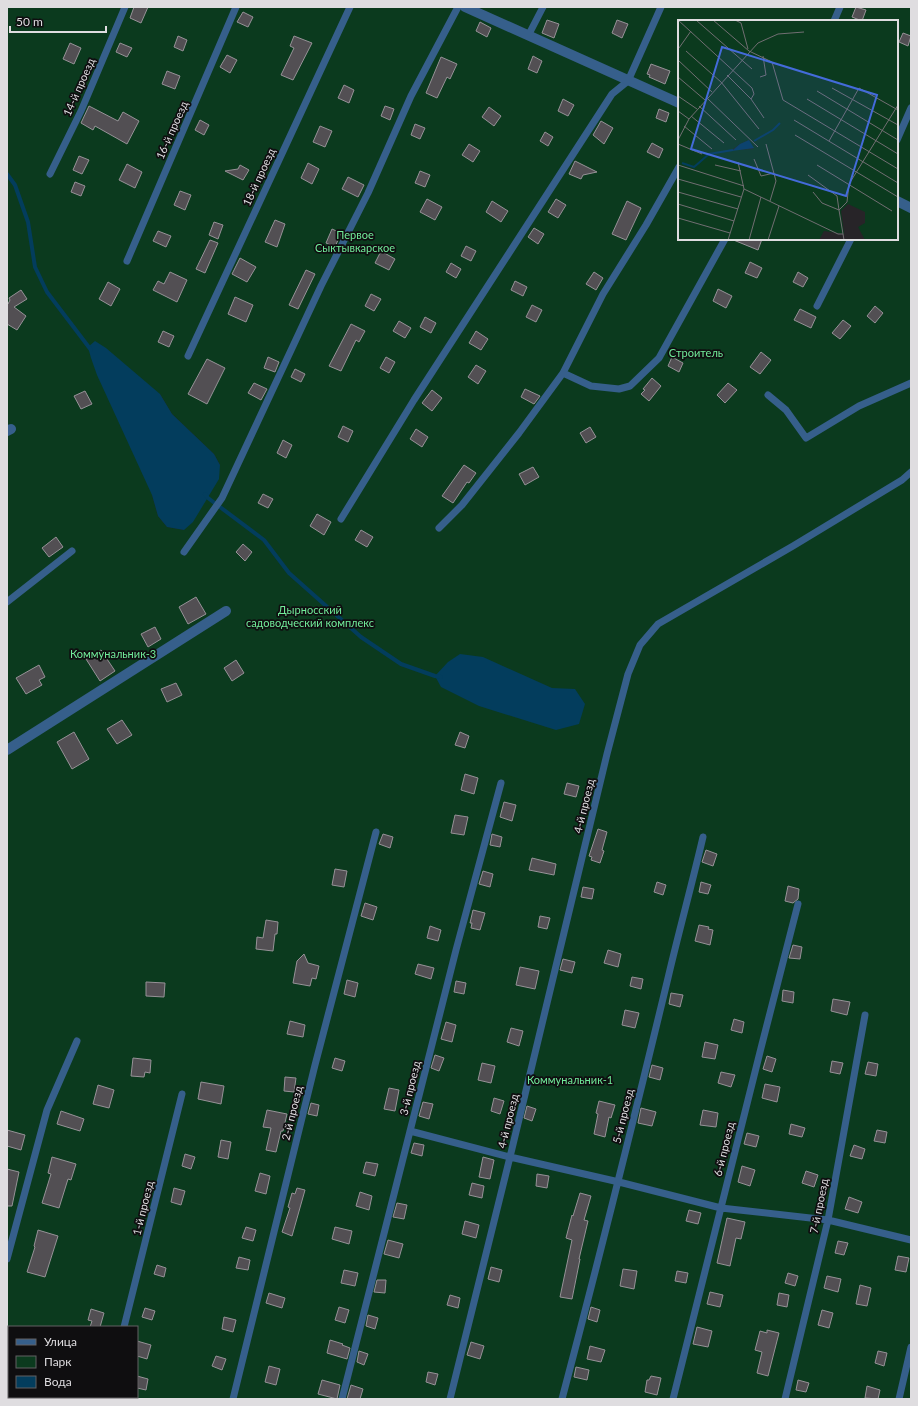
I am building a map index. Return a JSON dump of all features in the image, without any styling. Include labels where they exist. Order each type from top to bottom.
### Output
[{"type":"street","points":[[464,7],[678,103]]},
{"type":"street","points":[[898,202],[911,208]]},
{"type":"street","points":[[7,749],[226,611]]},
{"type":"lane","name":"14-й проезд","points":[[50,174],[81,111],[125,7]]},
{"type":"lane","name":"16-й проезд","points":[[127,261],[236,7]]},
{"type":"lane","name":"18-й проезд","points":[[188,356],[350,7]]},
{"type":"lane","points":[[184,552],[222,498],[321,286],[368,193],[411,96],[458,7]]},
{"type":"lane","points":[[528,36],[543,7]]},
{"type":"lane","points":[[341,519],[414,400],[612,94],[628,81],[661,7]]},
{"type":"lane","points":[[834,20],[840,7]]},
{"type":"lane","points":[[898,138],[911,108]]},
{"type":"lane","points":[[439,528],[462,505],[519,433],[563,373],[603,294],[646,225],[678,169]]},
{"type":"lane","points":[[563,373],[591,386],[618,389],[630,386],[659,358],[724,240]]},
{"type":"lane","points":[[817,306],[850,240]]},
{"type":"lane","points":[[768,395],[786,410],[806,438],[859,406],[911,383]]},
{"type":"lane","name":"4-й проезд","points":[[450,1399],[607,754],[628,674],[640,645],[658,624],[793,546],[902,480],[911,472]]},
{"type":"lane","points":[[7,602],[72,552]]},
{"type":"lane","name":"3-й проезд","points":[[342,1399],[456,950],[501,783]]},
{"type":"lane","name":"2-й проезд","points":[[233,1399],[315,1065],[376,832]]},
{"type":"lane","name":"5-й проезд","points":[[562,1399],[619,1182],[703,837]]},
{"type":"lane","name":"6-й проезд","points":[[673,1399],[798,904]]},
{"type":"lane","name":"7-й проезд","points":[[785,1399],[828,1220],[865,1015]]},
{"type":"lane","points":[[7,1259],[47,1110],[77,1041]]},
{"type":"lane","name":"1-й проезд","points":[[124,1326],[182,1094]]},
{"type":"lane","points":[[410,1131],[510,1157],[619,1182],[721,1208],[828,1220],[911,1240]]},
{"type":"lane","points":[[899,1399],[911,1347]]},
{"type":"green space","points":[[7,7],[911,7],[911,1399],[7,1399]],"holes":[[[160,394],[172,414],[214,454],[220,465],[184,530],[167,527],[158,516],[152,495]]]},
{"type":"water","points":[[95,341],[106,348],[160,394],[172,414],[214,454],[220,465],[219,479],[193,522],[184,530],[167,527],[158,516],[152,495],[97,375],[88,347]]},
{"type":"water","points":[[460,654],[483,657],[552,688],[575,689],[585,704],[579,724],[556,730],[479,706],[441,687],[435,676],[448,662]]},
{"type":"building","points":[[134,7],[148,7],[141,23],[130,18]]},
{"type":"building","points":[[856,7],[866,10],[862,20],[852,17]]},
{"type":"building","points":[[243,12],[253,17],[248,27],[237,22]]},
{"type":"building","points":[[547,20],[559,24],[554,38],[542,33]]},
{"type":"building","points":[[617,20],[628,24],[622,38],[612,33]]},
{"type":"building","points":[[480,22],[491,28],[487,37],[476,31]]},
{"type":"building","points":[[903,33],[911,36],[908,46],[899,42]]},
{"type":"building","points":[[178,36],[187,40],[183,51],[174,47]]},
{"type":"building","points":[[294,36],[312,43],[293,80],[281,75],[294,48],[290,46]]},
{"type":"building","points":[[70,43],[81,48],[74,64],[63,59]]},
{"type":"building","points":[[120,43],[132,48],[127,57],[116,52]]},
{"type":"building","points":[[227,55],[237,60],[230,73],[220,67]]},
{"type":"building","points":[[533,56],[542,61],[537,73],[528,69]]},
{"type":"building","points":[[441,57],[457,64],[450,79],[447,77],[437,98],[426,93]]},
{"type":"building","points":[[651,64],[670,71],[665,84],[649,77],[650,75],[647,74]]},
{"type":"building","points":[[167,71],[180,76],[175,89],[162,84]]},
{"type":"building","points":[[344,85],[354,90],[349,103],[338,98]]},
{"type":"building","points":[[563,99],[574,105],[568,116],[558,111]]},
{"type":"building","points":[[89,106],[118,121],[123,112],[139,121],[127,144],[95,126],[93,130],[81,123]]},
{"type":"building","points":[[385,106],[394,109],[390,120],[381,116]]},
{"type":"building","points":[[489,107],[501,116],[494,126],[482,117]]},
{"type":"building","points":[[659,109],[669,113],[666,122],[656,118]]},
{"type":"building","points":[[200,120],[209,125],[204,135],[195,130]]},
{"type":"building","points":[[601,121],[613,128],[604,144],[593,135]]},
{"type":"building","points":[[415,124],[425,128],[420,139],[411,135]]},
{"type":"building","points":[[320,126],[332,131],[325,147],[313,142]]},
{"type":"building","points":[[545,132],[553,137],[548,146],[540,141]]},
{"type":"building","points":[[652,143],[663,149],[659,158],[647,152]]},
{"type":"building","points":[[469,144],[480,151],[473,162],[462,155]]},
{"type":"building","points":[[79,156],[89,160],[82,174],[73,170]]},
{"type":"building","points":[[575,161],[597,172],[583,175],[581,179],[569,174]]},
{"type":"building","points":[[308,163],[319,169],[312,184],[301,178]]},
{"type":"building","points":[[127,164],[142,172],[135,188],[119,180]]},
{"type":"building","points":[[240,165],[249,170],[243,180],[225,171],[238,169]]},
{"type":"building","points":[[420,171],[430,175],[425,187],[415,183]]},
{"type":"building","points":[[348,177],[364,185],[358,197],[342,189]]},
{"type":"building","points":[[75,182],[85,186],[81,196],[71,192]]},
{"type":"building","points":[[180,191],[191,195],[185,210],[174,205]]},
{"type":"building","points":[[427,199],[442,207],[435,220],[420,212]]},
{"type":"building","points":[[556,199],[566,205],[558,218],[548,212]]},
{"type":"building","points":[[492,201],[508,211],[501,222],[486,212]]},
{"type":"building","points":[[627,201],[641,208],[626,240],[612,234]]},
{"type":"building","points":[[275,220],[285,224],[277,247],[265,242]]},
{"type":"building","points":[[214,222],[223,225],[218,239],[209,235]]},
{"type":"building","points":[[534,228],[544,234],[538,244],[528,237]]},
{"type":"building","points":[[332,229],[341,233],[335,247],[326,243]]},
{"type":"building","points":[[158,231],[171,236],[166,247],[153,241]]},
{"type":"building","points":[[210,240],[218,243],[205,273],[196,269]]},
{"type":"building","points":[[733,240],[762,240],[758,250]]},
{"type":"building","points":[[466,246],[476,251],[471,261],[461,256]]},
{"type":"building","points":[[381,251],[395,259],[389,270],[375,263]]},
{"type":"building","points":[[240,258],[256,267],[247,282],[232,274]]},
{"type":"building","points":[[750,262],[762,268],[757,278],[745,273]]},
{"type":"building","points":[[451,263],[461,269],[456,278],[446,272]]},
{"type":"building","points":[[306,270],[315,274],[298,309],[289,305]]},
{"type":"building","points":[[170,272],[187,280],[177,302],[153,290],[158,281],[164,284]]},
{"type":"building","points":[[594,272],[603,278],[596,290],[586,284]]},
{"type":"building","points":[[798,272],[808,278],[803,287],[793,282]]},
{"type":"building","points":[[515,281],[527,287],[523,296],[511,290]]},
{"type":"building","points":[[108,282],[120,289],[111,306],[99,299]]},
{"type":"building","points":[[718,289],[732,296],[726,308],[713,301]]},
{"type":"building","points":[[21,290],[27,299],[14,307],[26,316],[17,330],[7,324],[7,303],[8,304],[10,300],[9,298]]},
{"type":"building","points":[[371,294],[381,299],[374,311],[365,306]]},
{"type":"building","points":[[235,297],[253,305],[246,322],[228,314]]},
{"type":"building","points":[[532,305],[542,310],[536,322],[526,317]]},
{"type":"building","points":[[875,306],[883,313],[875,323],[867,316]]},
{"type":"building","points":[[800,309],[816,317],[811,328],[794,320]]},
{"type":"building","points":[[425,317],[436,323],[431,333],[420,327]]},
{"type":"building","points":[[843,320],[851,326],[840,339],[832,333]]},
{"type":"building","points":[[399,321],[411,328],[405,338],[393,331]]},
{"type":"building","points":[[351,324],[365,331],[359,342],[356,340],[341,371],[329,366]]},
{"type":"building","points":[[163,331],[174,336],[169,347],[158,342]]},
{"type":"building","points":[[476,331],[488,339],[481,350],[469,343]]},
{"type":"building","points":[[761,352],[771,360],[760,374],[750,367]]},
{"type":"building","points":[[268,357],[279,362],[275,372],[264,368]]},
{"type":"building","points":[[386,357],[395,362],[389,373],[380,368]]},
{"type":"building","points":[[672,357],[683,363],[679,372],[668,366]]},
{"type":"building","points":[[207,359],[225,368],[207,404],[188,394]]},
{"type":"building","points":[[476,365],[486,371],[478,384],[468,377]]},
{"type":"building","points":[[295,369],[305,374],[301,382],[291,377]]},
{"type":"building","points":[[652,378],[661,386],[649,401],[641,394]]},
{"type":"building","points":[[254,383],[267,389],[261,400],[248,393]]},
{"type":"building","points":[[728,383],[737,390],[725,403],[717,395]]},
{"type":"building","points":[[525,389],[540,396],[534,404],[521,397]]},
{"type":"building","points":[[432,390],[442,398],[432,411],[422,403]]},
{"type":"building","points":[[85,391],[92,404],[81,409],[74,396]]},
{"type":"building","points":[[343,426],[353,431],[348,442],[338,437]]},
{"type":"building","points":[[590,427],[596,437],[586,443],[580,433]]},
{"type":"building","points":[[416,429],[428,437],[422,447],[410,439]]},
{"type":"building","points":[[283,440],[292,445],[286,458],[277,453]]},
{"type":"building","points":[[464,465],[476,473],[469,483],[467,482],[453,503],[442,496]]},
{"type":"building","points":[[533,467],[539,477],[525,485],[519,474]]},
{"type":"building","points":[[263,494],[273,499],[268,508],[258,503]]},
{"type":"building","points":[[317,514],[331,522],[324,535],[310,526]]},
{"type":"building","points":[[361,530],[373,537],[367,547],[355,540]]},
{"type":"building","points":[[56,537],[63,547],[49,557],[42,548]]},
{"type":"building","points":[[243,544],[252,552],[245,561],[236,552]]},
{"type":"building","points":[[196,597],[206,614],[188,624],[179,607]]},
{"type":"building","points":[[155,627],[161,639],[148,647],[141,634]]},
{"type":"building","points":[[101,650],[115,671],[100,681],[86,659]]},
{"type":"building","points":[[236,660],[244,673],[232,681],[224,668]]},
{"type":"building","points":[[39,665],[45,677],[39,680],[42,685],[26,694],[16,678]]},
{"type":"building","points":[[176,683],[182,695],[167,702],[161,689]]},
{"type":"building","points":[[122,720],[132,735],[117,744],[107,729]]},
{"type":"building","points":[[74,732],[89,759],[72,769],[57,742]]},
{"type":"building","points":[[460,732],[469,736],[465,748],[455,745]]},
{"type":"building","points":[[465,774],[478,778],[474,794],[461,790]]},
{"type":"building","points":[[567,783],[579,786],[576,797],[564,794]]},
{"type":"building","points":[[504,802],[516,805],[512,821],[500,817]]},
{"type":"building","points":[[455,815],[468,817],[464,835],[451,833]]},
{"type":"building","points":[[598,829],[607,832],[602,850],[604,851],[600,863],[591,860],[592,857],[589,856]]},
{"type":"building","points":[[383,834],[393,837],[390,848],[379,844]]},
{"type":"building","points":[[492,834],[502,837],[500,847],[490,845]]},
{"type":"building","points":[[706,850],[717,854],[713,866],[702,862]]},
{"type":"building","points":[[532,858],[556,864],[554,875],[529,870]]},
{"type":"building","points":[[335,869],[347,871],[344,887],[332,885]]},
{"type":"building","points":[[483,871],[493,874],[490,887],[479,884]]},
{"type":"building","points":[[657,882],[666,885],[663,895],[654,892]]},
{"type":"building","points":[[701,882],[711,885],[708,894],[699,892]]},
{"type":"building","points":[[788,886],[799,889],[798,899],[793,903],[785,901]]},
{"type":"building","points":[[583,887],[594,889],[592,899],[581,897]]},
{"type":"building","points":[[365,903],[377,907],[373,920],[361,916]]},
{"type":"building","points":[[473,910],[485,913],[480,930],[471,928],[472,923],[470,923]]},
{"type":"building","points":[[540,916],[550,918],[547,929],[538,927]]},
{"type":"building","points":[[266,920],[278,922],[273,951],[256,949],[257,937],[263,938]]},
{"type":"building","points":[[699,925],[709,927],[708,929],[713,930],[710,945],[695,941]]},
{"type":"building","points":[[430,926],[441,930],[438,941],[427,938]]},
{"type":"building","points":[[793,945],[802,947],[800,959],[789,958]]},
{"type":"building","points":[[608,950],[621,954],[618,967],[604,963]]},
{"type":"building","points":[[304,954],[308,963],[319,966],[316,979],[312,978],[310,986],[293,983],[297,961]]},
{"type":"building","points":[[563,959],[575,962],[572,973],[560,970]]},
{"type":"building","points":[[418,964],[434,968],[431,979],[415,974]]},
{"type":"building","points":[[520,967],[539,971],[535,989],[516,985]]},
{"type":"building","points":[[632,977],[643,979],[641,989],[630,986]]},
{"type":"building","points":[[347,980],[358,983],[355,997],[344,994]]},
{"type":"building","points":[[456,981],[466,983],[464,994],[454,992]]},
{"type":"building","points":[[146,982],[165,983],[164,997],[146,996]]},
{"type":"building","points":[[783,990],[794,992],[793,1003],[782,1001]]},
{"type":"building","points":[[671,993],[683,995],[680,1007],[669,1004]]},
{"type":"building","points":[[833,999],[850,1002],[847,1015],[831,1011]]},
{"type":"building","points":[[625,1010],[639,1013],[635,1028],[622,1025]]},
{"type":"building","points":[[734,1019],[744,1022],[742,1033],[731,1030]]},
{"type":"building","points":[[290,1021],[305,1025],[303,1037],[287,1034]]},
{"type":"building","points":[[446,1022],[456,1025],[452,1042],[441,1039]]},
{"type":"building","points":[[511,1028],[523,1031],[519,1046],[507,1042]]},
{"type":"building","points":[[705,1042],[718,1045],[715,1059],[702,1057]]},
{"type":"building","points":[[435,1055],[444,1058],[439,1071],[431,1068]]},
{"type":"building","points":[[767,1056],[776,1059],[772,1072],[763,1069]]},
{"type":"building","points":[[133,1058],[151,1060],[150,1073],[145,1072],[144,1077],[131,1076]]},
{"type":"building","points":[[335,1058],[345,1061],[342,1071],[332,1068]]},
{"type":"building","points":[[832,1061],[843,1063],[840,1074],[830,1072]]},
{"type":"building","points":[[868,1062],[878,1064],[876,1076],[865,1074]]},
{"type":"building","points":[[482,1063],[495,1066],[491,1083],[478,1080]]},
{"type":"building","points":[[652,1065],[663,1068],[660,1080],[649,1077]]},
{"type":"building","points":[[721,1072],[735,1075],[731,1087],[718,1083]]},
{"type":"building","points":[[285,1077],[296,1078],[294,1092],[284,1091]]},
{"type":"building","points":[[201,1082],[224,1086],[221,1104],[198,1099]]},
{"type":"building","points":[[765,1084],[780,1087],[777,1102],[762,1098]]},
{"type":"building","points":[[98,1085],[114,1090],[109,1108],[93,1104]]},
{"type":"building","points":[[389,1088],[399,1090],[395,1111],[384,1109]]},
{"type":"building","points":[[494,1098],[504,1101],[500,1114],[491,1111]]},
{"type":"building","points":[[599,1101],[615,1105],[611,1118],[609,1117],[605,1137],[594,1134]]},
{"type":"building","points":[[423,1102],[433,1104],[429,1119],[419,1116]]},
{"type":"building","points":[[311,1103],[319,1105],[317,1116],[308,1114]]},
{"type":"building","points":[[527,1106],[536,1109],[532,1121],[524,1118]]},
{"type":"building","points":[[641,1108],[656,1112],[652,1126],[638,1123]]},
{"type":"building","points":[[267,1110],[287,1114],[276,1152],[266,1150],[271,1128],[263,1127]]},
{"type":"building","points":[[703,1110],[718,1113],[716,1127],[700,1125]]},
{"type":"building","points":[[61,1111],[84,1119],[80,1131],[57,1124]]},
{"type":"building","points":[[791,1124],[805,1128],[802,1137],[789,1134]]},
{"type":"building","points":[[7,1130],[25,1135],[21,1150],[7,1146]]},
{"type":"building","points":[[877,1130],[887,1132],[885,1143],[874,1141]]},
{"type":"building","points":[[747,1133],[759,1136],[756,1147],[744,1144]]},
{"type":"building","points":[[221,1140],[231,1142],[228,1159],[218,1157]]},
{"type":"building","points":[[414,1143],[424,1145],[422,1156],[411,1153]]},
{"type":"building","points":[[854,1145],[865,1149],[862,1159],[850,1156]]},
{"type":"building","points":[[185,1154],[195,1157],[191,1169],[182,1166]]},
{"type":"building","points":[[52,1157],[76,1164],[71,1180],[68,1179],[59,1208],[42,1203],[51,1174],[48,1173]]},
{"type":"building","points":[[483,1157],[494,1160],[490,1179],[479,1177]]},
{"type":"building","points":[[366,1162],[378,1164],[375,1176],[363,1173]]},
{"type":"building","points":[[742,1166],[755,1170],[750,1186],[738,1182]]},
{"type":"building","points":[[7,1169],[19,1172],[12,1206],[7,1206]]},
{"type":"building","points":[[806,1171],[818,1175],[814,1187],[802,1183]]},
{"type":"building","points":[[260,1173],[270,1176],[266,1194],[255,1191]]},
{"type":"building","points":[[537,1174],[549,1176],[547,1188],[536,1186]]},
{"type":"building","points":[[472,1183],[484,1186],[482,1198],[469,1195]]},
{"type":"building","points":[[174,1188],[185,1191],[181,1205],[171,1202]]},
{"type":"building","points":[[297,1188],[305,1190],[292,1236],[282,1232],[290,1208],[288,1207],[292,1193],[295,1194]]},
{"type":"building","points":[[360,1192],[372,1196],[369,1210],[356,1206]]},
{"type":"building","points":[[580,1193],[591,1196],[584,1220],[588,1221],[572,1299],[560,1297],[572,1240],[566,1238]]},
{"type":"building","points":[[849,1197],[862,1202],[858,1213],[845,1209]]},
{"type":"building","points":[[397,1203],[407,1205],[404,1219],[393,1217]]},
{"type":"building","points":[[689,1210],[701,1213],[698,1224],[686,1221]]},
{"type":"building","points":[[727,1218],[745,1222],[741,1239],[736,1238],[730,1266],[717,1263]]},
{"type":"building","points":[[465,1221],[479,1225],[476,1238],[462,1234]]},
{"type":"building","points":[[246,1227],[256,1230],[253,1241],[242,1238]]},
{"type":"building","points":[[335,1227],[352,1231],[349,1244],[332,1239]]},
{"type":"building","points":[[38,1230],[58,1236],[45,1277],[27,1272],[35,1247]]},
{"type":"building","points":[[388,1240],[403,1244],[399,1258],[384,1254]]},
{"type":"building","points":[[838,1241],[848,1243],[844,1255],[835,1253]]},
{"type":"building","points":[[898,1256],[909,1258],[906,1272],[895,1270]]},
{"type":"building","points":[[239,1257],[250,1260],[248,1270],[236,1268]]},
{"type":"building","points":[[157,1265],[166,1268],[164,1277],[154,1274]]},
{"type":"building","points":[[491,1267],[502,1270],[499,1282],[488,1279]]},
{"type":"building","points":[[623,1269],[637,1271],[634,1289],[620,1286]]},
{"type":"building","points":[[344,1270],[358,1273],[355,1286],[341,1283]]},
{"type":"building","points":[[677,1271],[688,1273],[686,1283],[675,1281]]},
{"type":"building","points":[[788,1273],[798,1276],[795,1286],[785,1283]]},
{"type":"building","points":[[827,1276],[841,1279],[838,1292],[824,1288]]},
{"type":"building","points":[[377,1280],[386,1280],[385,1293],[374,1292]]},
{"type":"building","points":[[860,1285],[871,1288],[867,1306],[856,1304]]},
{"type":"building","points":[[710,1292],[723,1295],[720,1307],[707,1304]]},
{"type":"building","points":[[269,1293],[285,1298],[282,1308],[266,1303]]},
{"type":"building","points":[[779,1293],[789,1295],[787,1307],[777,1305]]},
{"type":"building","points":[[450,1295],[460,1298],[458,1308],[447,1305]]},
{"type":"building","points":[[339,1307],[349,1310],[345,1323],[335,1320]]},
{"type":"building","points":[[591,1307],[600,1310],[597,1322],[588,1319]]},
{"type":"building","points":[[145,1308],[155,1311],[152,1320],[142,1317]]},
{"type":"building","points":[[91,1309],[104,1313],[100,1326],[90,1326],[92,1321],[88,1320]]},
{"type":"building","points":[[822,1310],[833,1313],[829,1328],[818,1325]]},
{"type":"building","points":[[368,1315],[378,1318],[375,1329],[366,1326]]},
{"type":"building","points":[[224,1317],[236,1320],[233,1332],[222,1329]]},
{"type":"building","points":[[697,1327],[712,1331],[708,1347],[693,1344]]},
{"type":"building","points":[[767,1330],[779,1333],[768,1376],[757,1373],[762,1352],[755,1350],[760,1331],[767,1333]]},
{"type":"building","points":[[330,1340],[350,1348],[347,1359],[327,1353]]},
{"type":"building","points":[[138,1341],[151,1345],[147,1359],[138,1356]]},
{"type":"building","points":[[471,1342],[484,1346],[480,1359],[467,1355]]},
{"type":"building","points":[[590,1346],[605,1350],[601,1362],[587,1359]]},
{"type":"building","points":[[359,1351],[368,1354],[364,1365],[357,1362]]},
{"type":"building","points":[[878,1351],[887,1353],[884,1366],[875,1363]]},
{"type":"building","points":[[216,1356],[226,1359],[222,1370],[212,1366]]},
{"type":"building","points":[[269,1366],[280,1369],[276,1385],[265,1382]]},
{"type":"building","points":[[576,1367],[589,1370],[587,1380],[574,1377]]},
{"type":"building","points":[[428,1372],[438,1374],[435,1385],[426,1382]]},
{"type":"building","points":[[138,1376],[148,1379],[146,1390],[138,1388]]},
{"type":"building","points":[[651,1376],[661,1378],[657,1395],[645,1392],[647,1380],[649,1380]]},
{"type":"building","points":[[322,1380],[340,1385],[337,1399],[318,1394]]},
{"type":"building","points":[[798,1380],[809,1383],[806,1392],[796,1390]]},
{"type":"building","points":[[351,1385],[363,1389],[360,1399],[347,1399]]},
{"type":"building","points":[[867,1386],[880,1390],[878,1399],[865,1398]]},
{"type":"waterway","points":[[7,174],[15,185],[28,222],[35,267],[47,292],[91,350]]},
{"type":"waterway","points":[[205,494],[208,498],[264,540],[289,573],[361,637],[401,664],[441,677]]},
{"type":"park label","name":"Первое Сыктывкарское","points":[[355,241]]},
{"type":"park label","name":"Строитель","points":[[696,353]]},
{"type":"park label","name":"Дырносский садоводческий комплекс","points":[[310,616]]},
{"type":"park label","name":"Коммунальник-3","points":[[113,654]]},
{"type":"park label","name":"Коммунальник-1","points":[[570,1080]]}]
